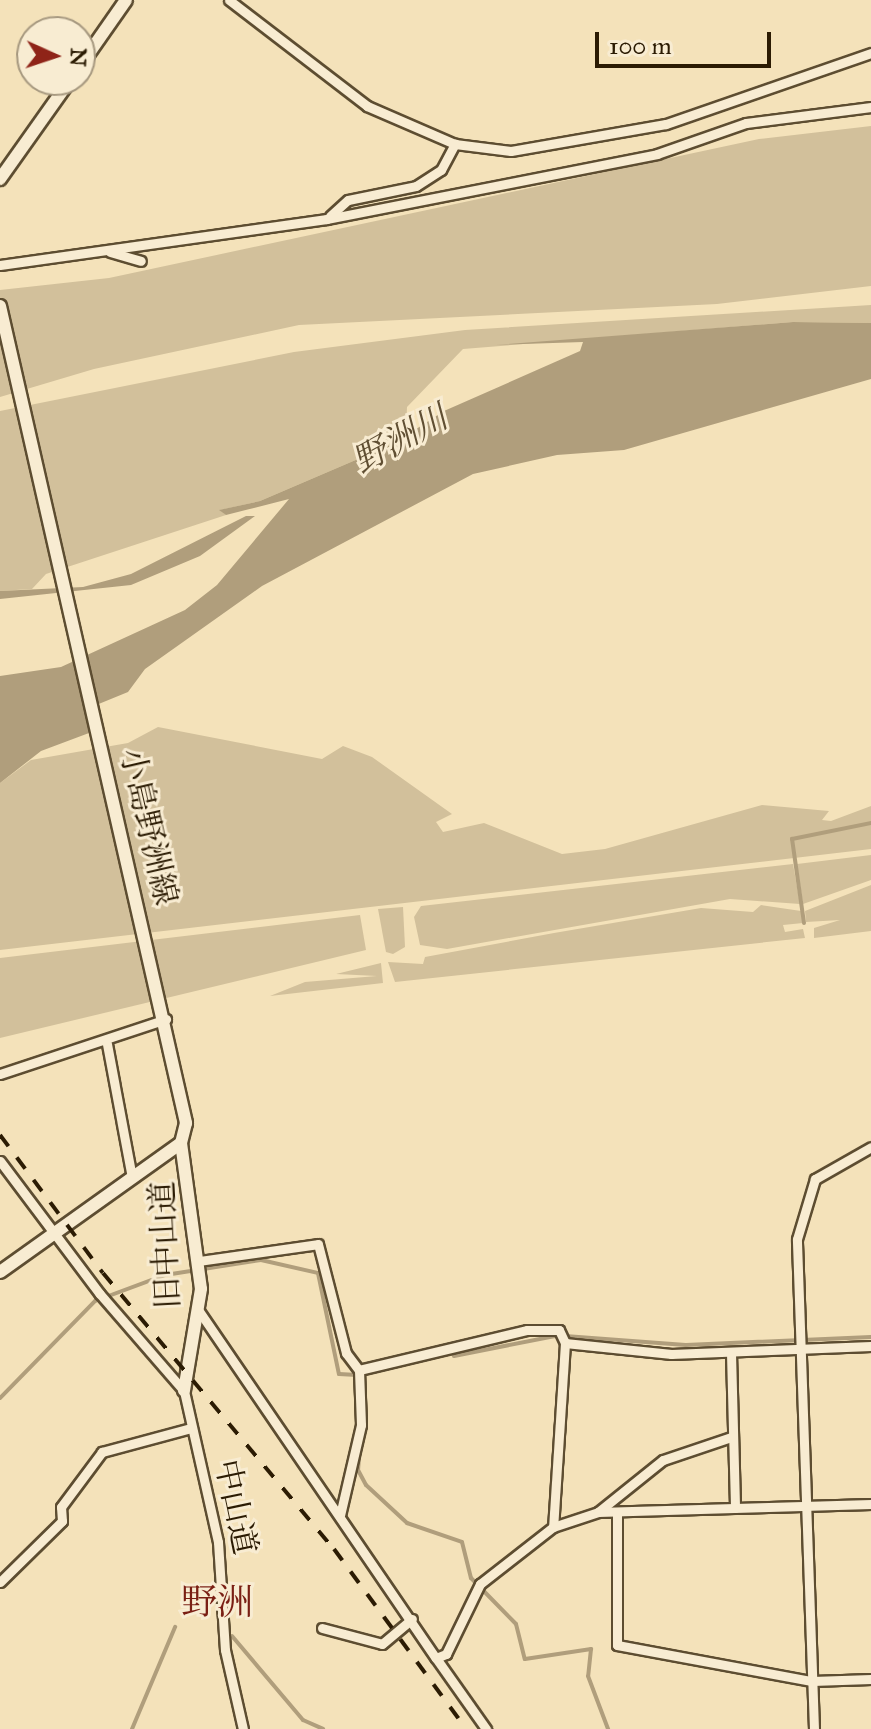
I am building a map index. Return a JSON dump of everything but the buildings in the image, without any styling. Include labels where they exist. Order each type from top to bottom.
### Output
[{"type":"main road","points":[[96,43],[126,0]]},
{"type":"main road","points":[[0,179],[59,96]]},
{"type":"main road","name":"小島野洲線","points":[[0,306],[185,1101],[181,1143]]},
{"type":"main road","points":[[0,1272],[181,1143]]},
{"type":"main road","name":"旧中山道","points":[[181,1143],[200,1267],[199,1311],[184,1391]]},
{"type":"street","points":[[229,0],[333,85],[455,144],[511,151],[666,124],[871,53]]},
{"type":"street","points":[[0,265],[327,219],[657,154],[746,123],[871,107]]},
{"type":"street","points":[[327,219],[348,200],[416,186],[441,170],[455,144]]},
{"type":"street","points":[[107,251],[141,261]]},
{"type":"street","points":[[0,1074],[107,1044],[164,1013]]},
{"type":"street","points":[[107,1044],[132,1177]]},
{"type":"street","points":[[814,1729],[800,1343],[803,1203],[815,1179],[871,1147]]},
{"type":"street","points":[[0,1161],[102,1297],[184,1391]]},
{"type":"street","points":[[200,1267],[318,1244],[346,1353],[360,1374],[361,1425],[340,1515]]},
{"type":"street","points":[[199,1311],[486,1729]]},
{"type":"street","points":[[360,1374],[527,1330],[559,1330],[565,1343],[553,1527]]},
{"type":"street","points":[[565,1343],[731,1353],[800,1343],[871,1346]]},
{"type":"street","points":[[731,1353],[735,1508]]},
{"type":"street","name":"中山道","points":[[184,1391],[218,1542],[225,1650],[243,1729]]},
{"type":"street","points":[[0,1582],[62,1521],[61,1507],[102,1452],[191,1428]]},
{"type":"street","points":[[436,1658],[446,1654],[477,1588],[553,1527],[598,1512],[663,1460],[731,1437]]},
{"type":"street","points":[[598,1512],[871,1504]]},
{"type":"street","points":[[617,1513],[617,1645],[812,1681],[871,1679]]},
{"type":"street","points":[[322,1628],[382,1644],[412,1619]]},
{"type":"shaded area","points":[[871,126],[871,286],[717,304],[299,325],[94,369],[0,397],[0,290],[109,278],[759,139]]},
{"type":"shaded area","points":[[871,305],[871,323],[793,322],[463,349],[407,407],[406,431],[393,444],[260,501],[220,510],[226,515],[46,574],[32,589],[0,591],[0,411],[294,352],[465,330]]},
{"type":"shaded area","points":[[793,322],[871,323],[871,379],[624,450],[557,455],[473,474],[262,586],[145,669],[128,692],[84,710],[89,733],[41,751],[0,783],[0,676],[61,667],[185,610],[217,585],[289,499],[226,515],[219,510],[260,501],[393,444],[444,411],[580,351],[583,342],[496,345]]},
{"type":"shaded area","points":[[246,516],[255,516],[200,556],[131,585],[0,599],[0,591],[83,587],[131,574]]},
{"type":"shaded area","points":[[158,727],[322,759],[343,746],[372,757],[452,814],[436,822],[443,832],[484,823],[562,854],[605,849],[762,805],[829,811],[822,820],[831,821],[871,806],[871,849],[0,950],[0,783],[31,760],[128,743]]},
{"type":"shaded area","points":[[871,855],[871,880],[803,904],[797,864]]},
{"type":"shaded area","points":[[793,864],[800,904],[730,899],[447,949],[420,945],[414,917],[421,906]]},
{"type":"shaded area","points":[[871,885],[871,931],[814,938],[814,928],[840,920],[806,922],[805,911]]},
{"type":"shaded area","points":[[761,905],[801,911],[803,923],[783,925],[785,932],[803,929],[805,938],[395,982],[388,962],[423,964],[425,957],[554,933],[701,908],[753,912]]},
{"type":"shaded area","points":[[403,907],[405,947],[393,954],[386,952],[378,909]]},
{"type":"shaded area","points":[[360,915],[366,950],[0,1038],[0,958]]},
{"type":"shaded area","points":[[381,963],[383,983],[270,996],[305,982],[377,976],[336,974]]},
{"type":"waterway","points":[[804,923],[792,839],[871,823]]},
{"type":"waterway","points":[[0,1398],[95,1301],[165,1275],[261,1260],[318,1273],[339,1374],[357,1375]]},
{"type":"waterway","points":[[454,1356],[555,1336]]},
{"type":"waterway","points":[[565,1336],[686,1345],[871,1337]]},
{"type":"waterway","points":[[364,1397],[358,1470],[366,1485],[407,1523],[462,1542],[471,1578],[516,1624],[525,1659],[591,1649],[588,1676],[608,1729]]},
{"type":"waterway","points":[[132,1729],[175,1627]]},
{"type":"waterway","points":[[232,1636],[303,1720],[323,1729]]},
{"type":"railway","points":[[0,1135],[103,1273],[334,1549],[466,1729]]},
{"type":"district","name":"野洲","points":[[217,1603]]},
{"type":"water label","name":"野洲川","points":[[400,439]]}]
